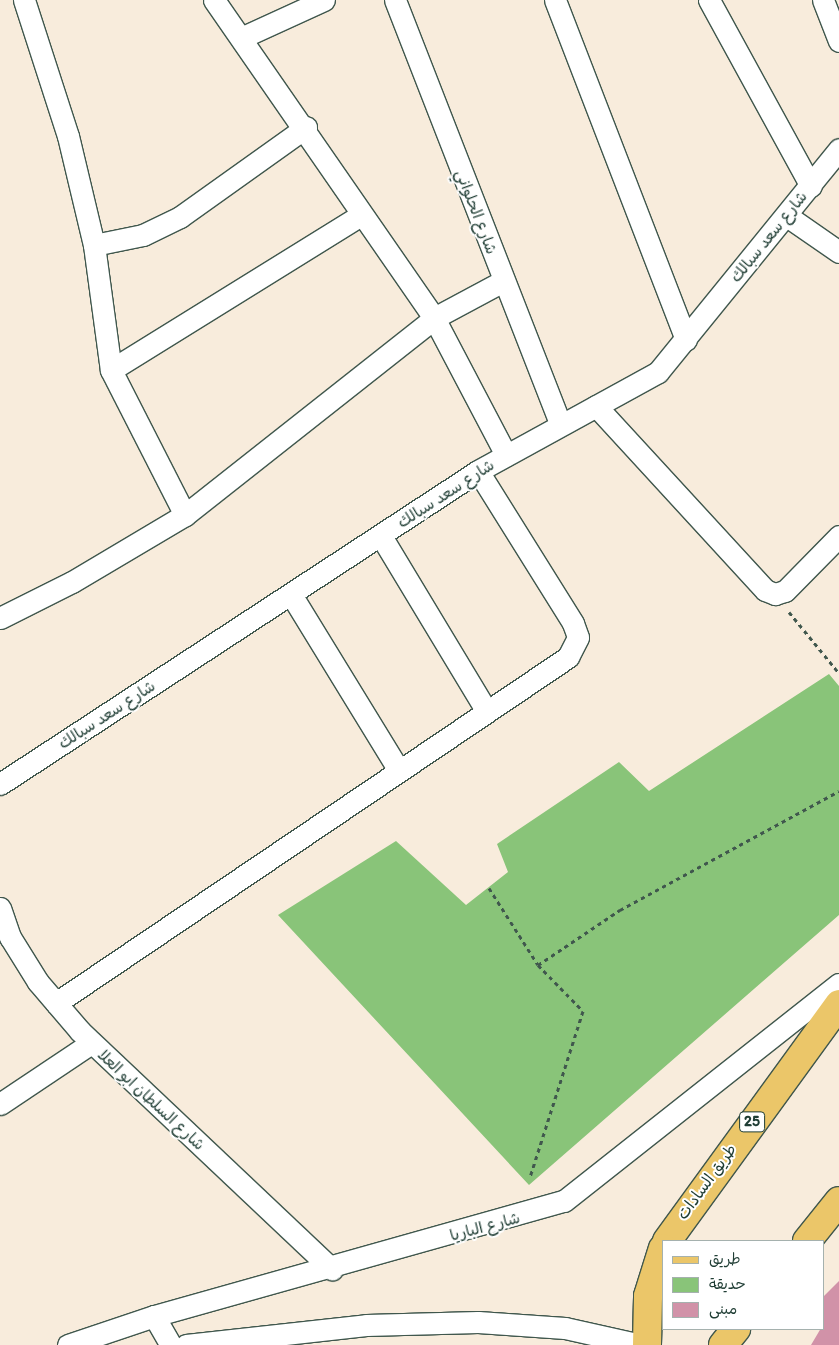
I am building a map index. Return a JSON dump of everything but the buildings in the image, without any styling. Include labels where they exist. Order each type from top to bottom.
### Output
[{"type":"main road","name":"طريق السادات","points":[[668,1240],[839,1004]]},
{"type":"main road","points":[[807,1240],[839,1201]]},
{"type":"main road","points":[[647,1345],[648,1296],[662,1251]]},
{"type":"street","points":[[24,0],[68,136],[94,245],[111,370],[185,515]]},
{"type":"street","points":[[214,0],[243,37],[306,127],[359,216],[434,318],[506,455]]},
{"type":"street","points":[[243,37],[324,0]]},
{"type":"street","name":"شارع الحلواني","points":[[395,0],[560,423]]},
{"type":"street","points":[[555,0],[686,340]]},
{"type":"street","points":[[709,0],[811,186]]},
{"type":"street","points":[[823,0],[839,41]]},
{"type":"street","points":[[94,245],[144,235],[180,216],[306,127]]},
{"type":"street","name":"شارع سعد سبالك","points":[[0,784],[292,596],[478,471],[560,423],[596,406],[658,372],[787,216],[839,149]]},
{"type":"street","points":[[111,370],[359,216]]},
{"type":"street","points":[[787,216],[839,252]]},
{"type":"street","points":[[0,618],[72,582],[185,515],[434,318],[503,281]]},
{"type":"street","points":[[596,406],[765,590],[775,594],[806,573],[839,536]]},
{"type":"street","points":[[56,1003],[398,769],[568,657],[578,637],[478,471]]},
{"type":"street","points":[[381,536],[486,710]]},
{"type":"street","points":[[292,596],[398,769]]},
{"type":"street","name":"شارع السلطان ابو العلا","points":[[0,908],[10,937],[56,1003],[91,1043],[332,1269]]},
{"type":"street","name":"شارع الباريا","points":[[68,1345],[154,1316],[332,1269],[564,1201],[839,984]]},
{"type":"street","points":[[0,1104],[91,1043]]},
{"type":"street","points":[[154,1316],[171,1345]]},
{"type":"street","points":[[186,1345],[366,1325],[478,1322],[565,1328],[640,1345]]},
{"type":"path","points":[[775,594],[839,673]]},
{"type":"path","points":[[538,965],[620,910],[839,791]]},
{"type":"path","points":[[489,888],[538,965],[583,1011],[530,1178]]},
{"type":"green space","points":[[829,674],[839,686],[839,915],[529,1185],[278,915],[396,841],[466,905],[508,872],[497,844],[619,762],[649,791]]}]
